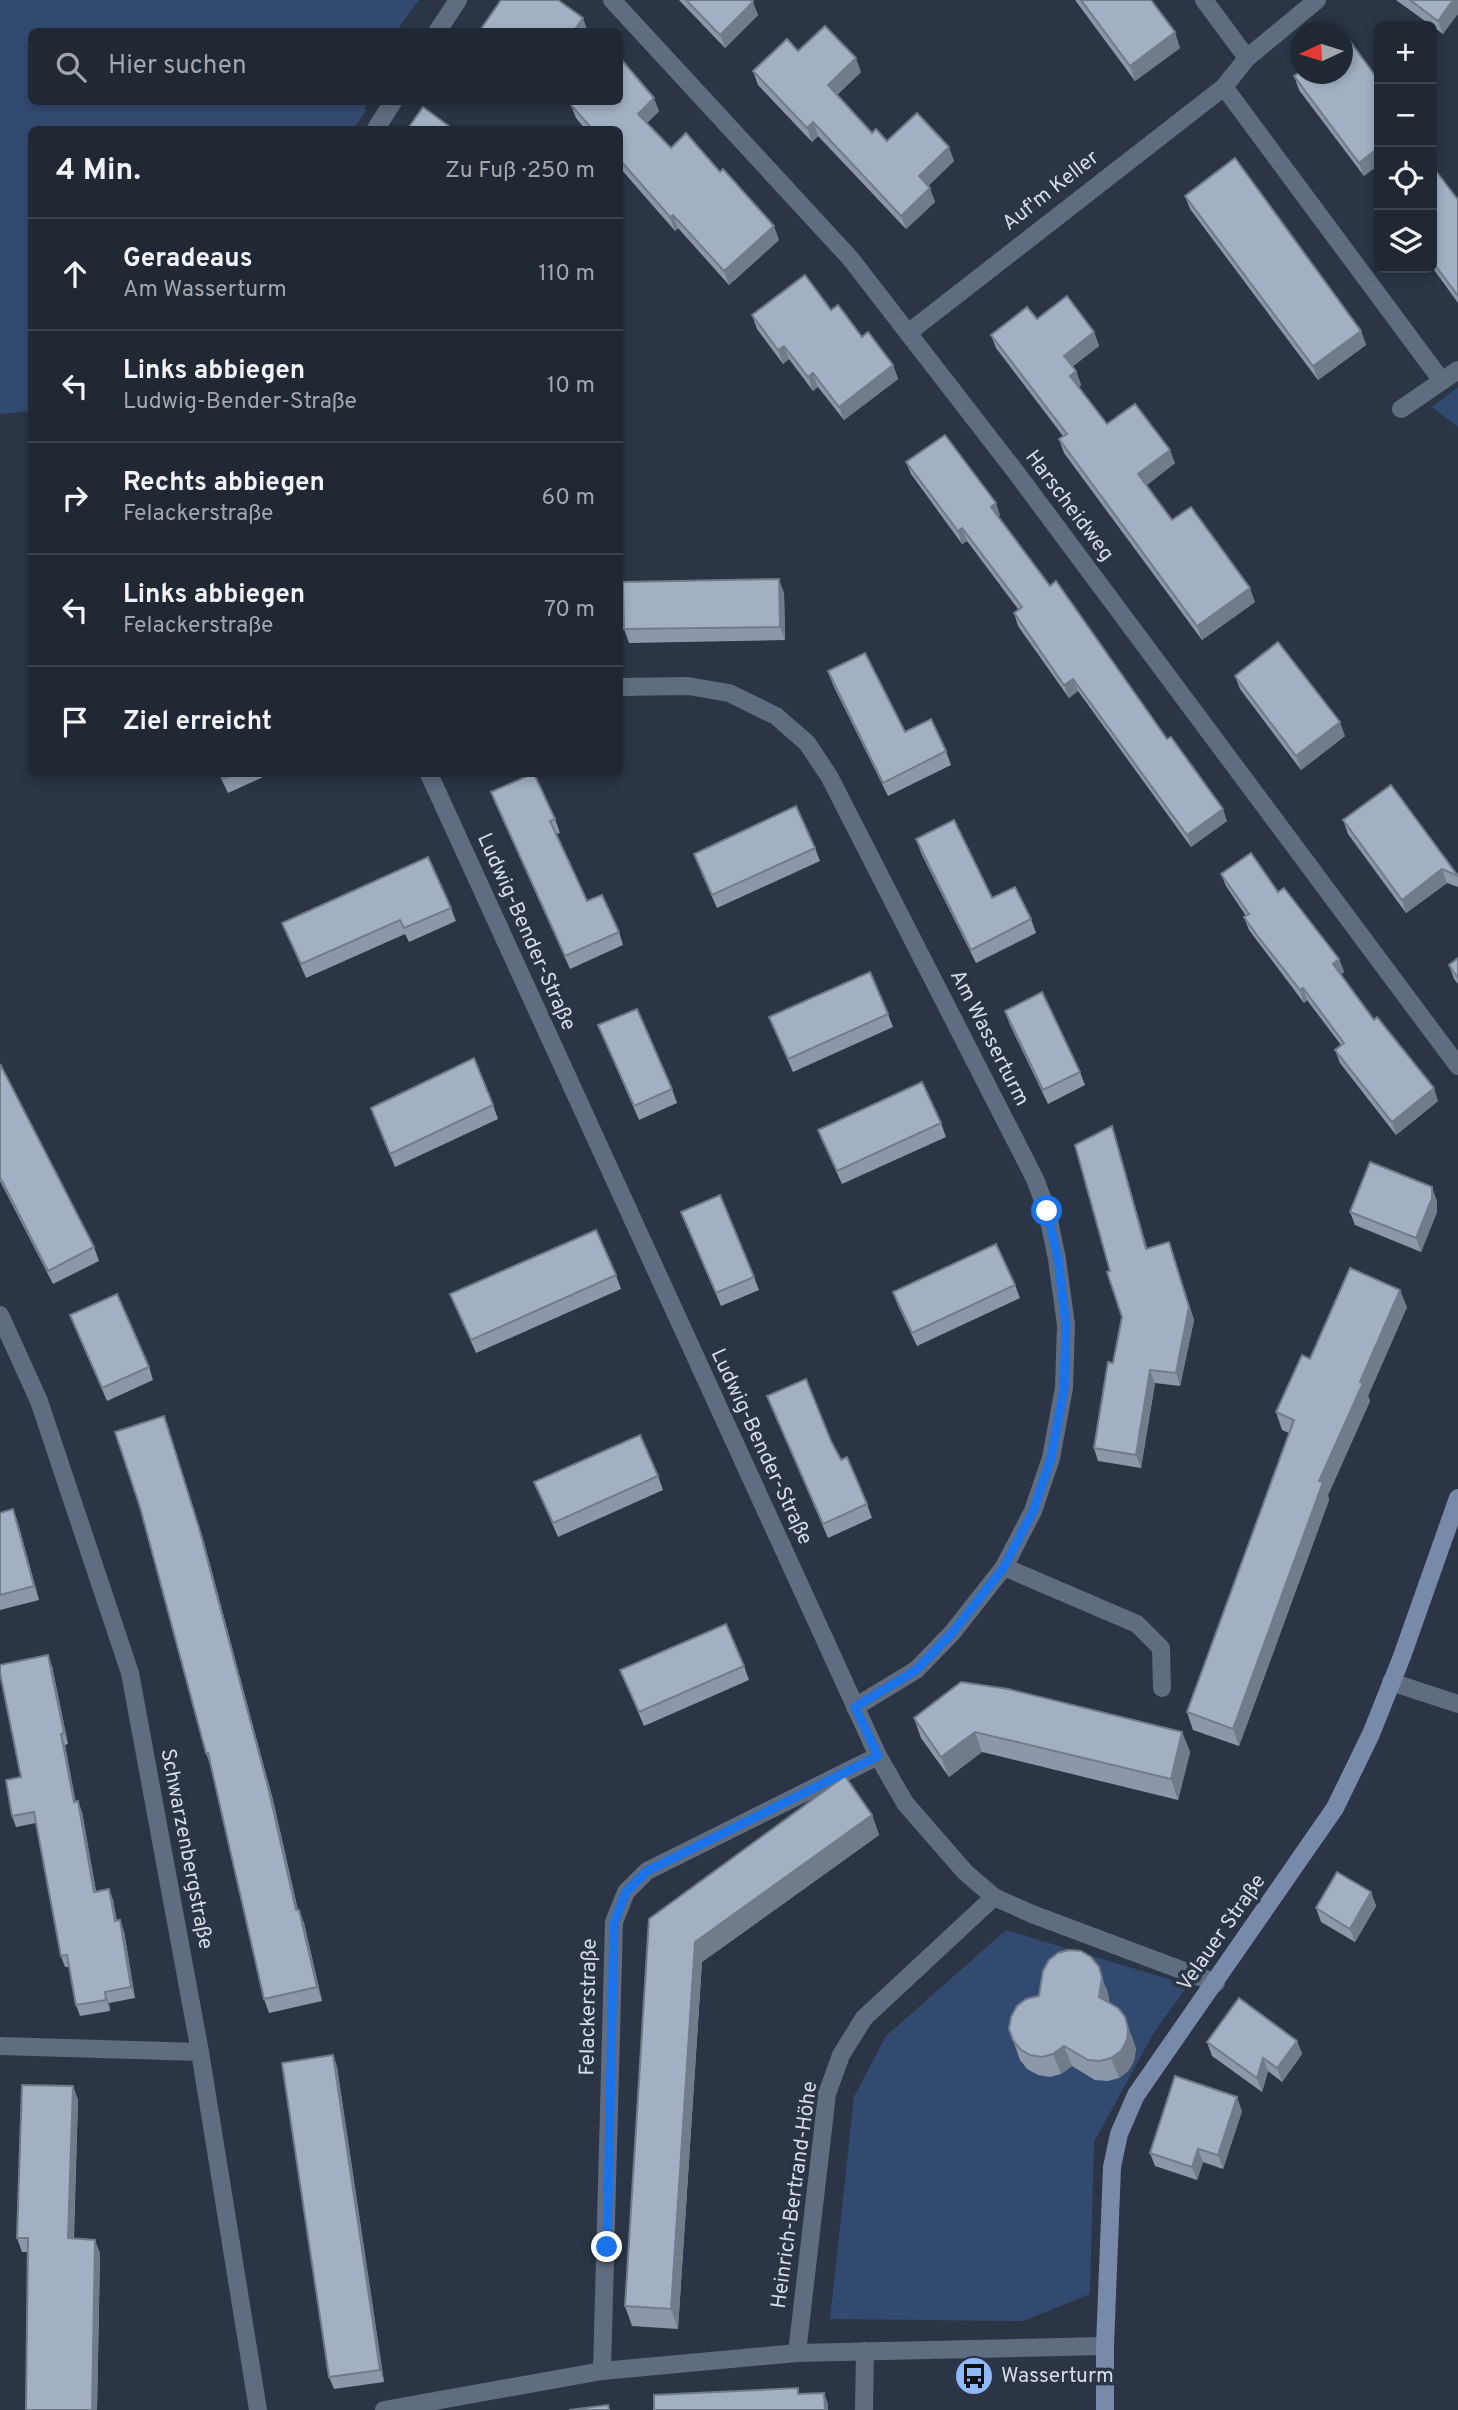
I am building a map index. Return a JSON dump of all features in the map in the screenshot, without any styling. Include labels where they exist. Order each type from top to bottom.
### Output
[{"type":"main road","name":"Velauer Straße","points":[[1105,2410],[1112,2166],[1119,2134],[1136,2095],[1335,1808],[1371,1734],[1458,1498]]},
{"type":"street","points":[[440,28],[458,0]]},
{"type":"street","name":"Harscheidweg","points":[[612,0],[850,258],[1015,471],[1458,1066]]},
{"type":"street","points":[[1204,0],[1247,58]]},
{"type":"street","name":"Auf'm Keller","points":[[908,333],[1224,87],[1247,58],[1317,0]]},
{"type":"street","points":[[1224,87],[1442,381]]},
{"type":"street","points":[[378,126],[391,105]]},
{"type":"street","points":[[1401,409],[1458,370]]},
{"type":"street","name":"Am Wasserturm","points":[[623,687],[688,686],[729,693],[776,716],[807,743],[829,776],[1035,1179],[1047,1211],[1058,1259],[1066,1325],[1064,1388],[1051,1458],[1033,1511],[1004,1567],[952,1633],[916,1670],[855,1707]]},
{"type":"street","name":"Ludwig-Bender-Straße","points":[[430,777],[855,1707],[878,1756],[905,1803],[965,1872],[994,1897],[1032,1914],[1216,1983]]},
{"type":"street","name":"Schwarzenbergstraße","points":[[0,1315],[39,1401],[130,1673],[200,2052],[258,2410]]},
{"type":"street","points":[[1004,1567],[1137,1624],[1161,1648],[1162,1688]]},
{"type":"street","points":[[1391,1682],[1458,1704]]},
{"type":"street","name":"Felackerstraße","points":[[602,2371],[614,1922],[626,1892],[647,1871],[878,1756]]},
{"type":"street","name":"Heinrich-Bertrand-Höhe","points":[[797,2353],[827,2094],[841,2055],[864,2018],[994,1897]]},
{"type":"street","points":[[0,2046],[200,2052]]},
{"type":"street","points":[[384,2410],[602,2371],[797,2353],[1105,2346]]},
{"type":"street","points":[[864,2410],[865,2351]]},
{"type":"shaded area","points":[[0,0],[419,0],[398,28],[28,28],[28,105],[365,105],[366,111],[355,126],[28,126],[28,411],[0,414]]},
{"type":"shaded area","points":[[1458,387],[1458,427],[1432,407]]},
{"type":"shaded area","points":[[1006,1930],[1188,1985],[1153,2034],[1094,2142],[1090,2294],[1023,2321],[830,2319],[854,2097],[886,2036]]},
{"type":"building","points":[[501,0],[558,0],[583,18],[576,28],[482,28]]},
{"type":"building","points":[[686,0],[751,0],[753,2],[720,35]]},
{"type":"building","points":[[1081,0],[1151,0],[1175,32],[1130,66]]},
{"type":"building","points":[[1410,0],[1453,0],[1438,21]]},
{"type":"building","points":[[825,26],[856,58],[828,85],[872,133],[876,129],[887,141],[917,113],[949,147],[919,176],[930,188],[901,216],[813,122],[807,128],[753,71],[787,39],[798,51]]},
{"type":"building","points":[[1353,45],[1374,74],[1374,151],[1359,163],[1300,84],[1353,84]]},
{"type":"building","points":[[623,62],[654,98],[638,114],[671,148],[686,133],[720,172],[723,169],[774,226],[724,271],[673,215],[670,217],[623,163],[623,126],[589,126],[571,105],[623,105]]},
{"type":"building","points":[[423,107],[449,126],[410,126]]},
{"type":"building","points":[[1235,158],[1361,331],[1313,366],[1185,196]]},
{"type":"building","points":[[1437,172],[1458,200],[1458,296],[1437,268]]},
{"type":"building","points":[[805,275],[831,310],[838,305],[862,337],[868,332],[893,365],[839,407],[813,373],[808,377],[784,346],[778,350],[752,315]]},
{"type":"building","points":[[1067,296],[1094,332],[1064,356],[1076,371],[1070,376],[1107,424],[1135,404],[1170,450],[1138,474],[1172,520],[1191,507],[1250,588],[1197,626],[1059,439],[1067,434],[991,335],[1027,307],[1037,319]]},
{"type":"building","points":[[945,435],[996,503],[991,507],[1050,586],[1056,581],[1167,739],[1171,737],[1223,809],[1187,835],[1073,679],[1064,685],[1014,613],[1022,607],[962,528],[958,531],[906,462]]},
{"type":"building","points":[[779,579],[780,627],[624,629],[623,582]]},
{"type":"building","points":[[1278,642],[1340,722],[1296,756],[1235,676]]},
{"type":"building","points":[[865,653],[905,732],[931,719],[946,751],[883,783],[828,671]]},
{"type":"building","points":[[525,777],[535,777],[555,819],[550,821],[587,901],[602,895],[619,932],[565,956],[491,792]]},
{"type":"building","points":[[1391,785],[1458,876],[1442,869],[1402,900],[1343,820]]},
{"type":"building","points":[[796,806],[815,848],[712,895],[694,854]]},
{"type":"building","points":[[954,820],[992,898],[1015,887],[1031,919],[971,950],[916,839]]},
{"type":"building","points":[[1251,853],[1278,892],[1284,888],[1339,959],[1333,964],[1374,1020],[1377,1017],[1434,1088],[1392,1122],[1335,1050],[1344,1043],[1303,988],[1300,990],[1256,934],[1244,917],[1249,914],[1221,874]]},
{"type":"building","points":[[428,857],[451,908],[404,928],[400,920],[301,964],[282,923]]},
{"type":"building","points":[[1458,958],[1458,978],[1449,965]]},
{"type":"building","points":[[870,972],[888,1014],[788,1059],[769,1017]]},
{"type":"building","points":[[1042,992],[1080,1072],[1043,1090],[1005,1011]]},
{"type":"building","points":[[637,1009],[672,1089],[634,1106],[598,1025]]},
{"type":"building","points":[[474,1058],[493,1105],[390,1154],[371,1108]]},
{"type":"building","points":[[0,1064],[94,1247],[48,1271],[0,1177]]},
{"type":"building","points":[[922,1082],[941,1123],[837,1171],[818,1130]]},
{"type":"building","points":[[1112,1126],[1146,1249],[1169,1242],[1189,1307],[1176,1373],[1150,1370],[1136,1455],[1094,1448],[1108,1362],[1113,1363],[1122,1317],[1107,1272],[1110,1271],[1075,1145]]},
{"type":"building","points":[[1370,1162],[1432,1187],[1432,1198],[1416,1238],[1350,1212]]},
{"type":"building","points":[[720,1195],[754,1277],[716,1293],[681,1212]]},
{"type":"building","points":[[596,1230],[616,1275],[471,1340],[450,1294]]},
{"type":"building","points":[[996,1244],[1015,1285],[912,1333],[893,1292]]},
{"type":"building","points":[[1350,1268],[1400,1290],[1360,1382],[1363,1383],[1319,1481],[1323,1482],[1233,1729],[1187,1712],[1294,1420],[1276,1412],[1302,1355],[1310,1359]]},
{"type":"building","points":[[117,1294],[149,1367],[102,1388],[70,1315]]},
{"type":"building","points":[[806,1379],[831,1441],[841,1460],[847,1457],[867,1504],[823,1524],[767,1396]]},
{"type":"building","points":[[164,1416],[199,1528],[268,1787],[317,1987],[264,1999],[208,1753],[140,1507],[115,1432]]},
{"type":"building","points":[[640,1435],[658,1476],[553,1523],[534,1482]]},
{"type":"building","points":[[13,1509],[34,1586],[0,1595],[0,1513]]},
{"type":"building","points":[[726,1624],[744,1666],[639,1712],[620,1670]]},
{"type":"building","points":[[48,1655],[64,1733],[61,1734],[74,1802],[78,1801],[94,1892],[109,1889],[115,1921],[120,1920],[131,1987],[105,1992],[106,2000],[76,2005],[67,1955],[61,1956],[34,1812],[12,1816],[6,1780],[21,1777],[0,1665]]},
{"type":"building","points":[[961,1682],[1008,1689],[1182,1732],[1171,1779],[975,1732],[941,1757],[914,1718]]},
{"type":"building","points":[[845,1776],[872,1815],[695,1942],[671,2309],[625,2306],[649,1919]]},
{"type":"building","points":[[1337,1872],[1371,1892],[1350,1929],[1316,1908]]},
{"type":"building","points":[[1081,1951],[1091,1957],[1099,1967],[1102,1978],[1099,1997],[1118,2008],[1125,2017],[1127,2040],[1121,2051],[1111,2058],[1088,2060],[1064,2046],[1053,2054],[1042,2057],[1030,2055],[1020,2049],[1013,2040],[1009,2029],[1017,2006],[1026,1999],[1039,1996],[1043,1971],[1049,1960],[1058,1953]]},
{"type":"building","points":[[1239,1998],[1297,2041],[1277,2068],[1263,2058],[1257,2078],[1207,2042]]},
{"type":"building","points":[[333,2055],[380,2370],[329,2377],[282,2063]]},
{"type":"building","points":[[1175,2076],[1237,2097],[1218,2155],[1198,2149],[1192,2167],[1150,2153]]},
{"type":"building","points":[[22,2085],[73,2086],[68,2238],[95,2240],[92,2410],[26,2410],[28,2238],[17,2238]]},
{"type":"building","points":[[798,2388],[798,2394],[824,2393],[825,2410],[654,2410],[654,2395]]},
{"type":"building","points":[[608,2405],[609,2410],[569,2410]]},
{"type":"place","name":"Wasserturm","points":[[974,2376]]},
{"type":"route","points":[[607,2247],[614,1922],[626,1892],[647,1871],[878,1756],[855,1707],[916,1670],[952,1633],[1004,1567],[1033,1511],[1051,1458],[1064,1388],[1066,1325],[1058,1259],[1047,1211]]}]
